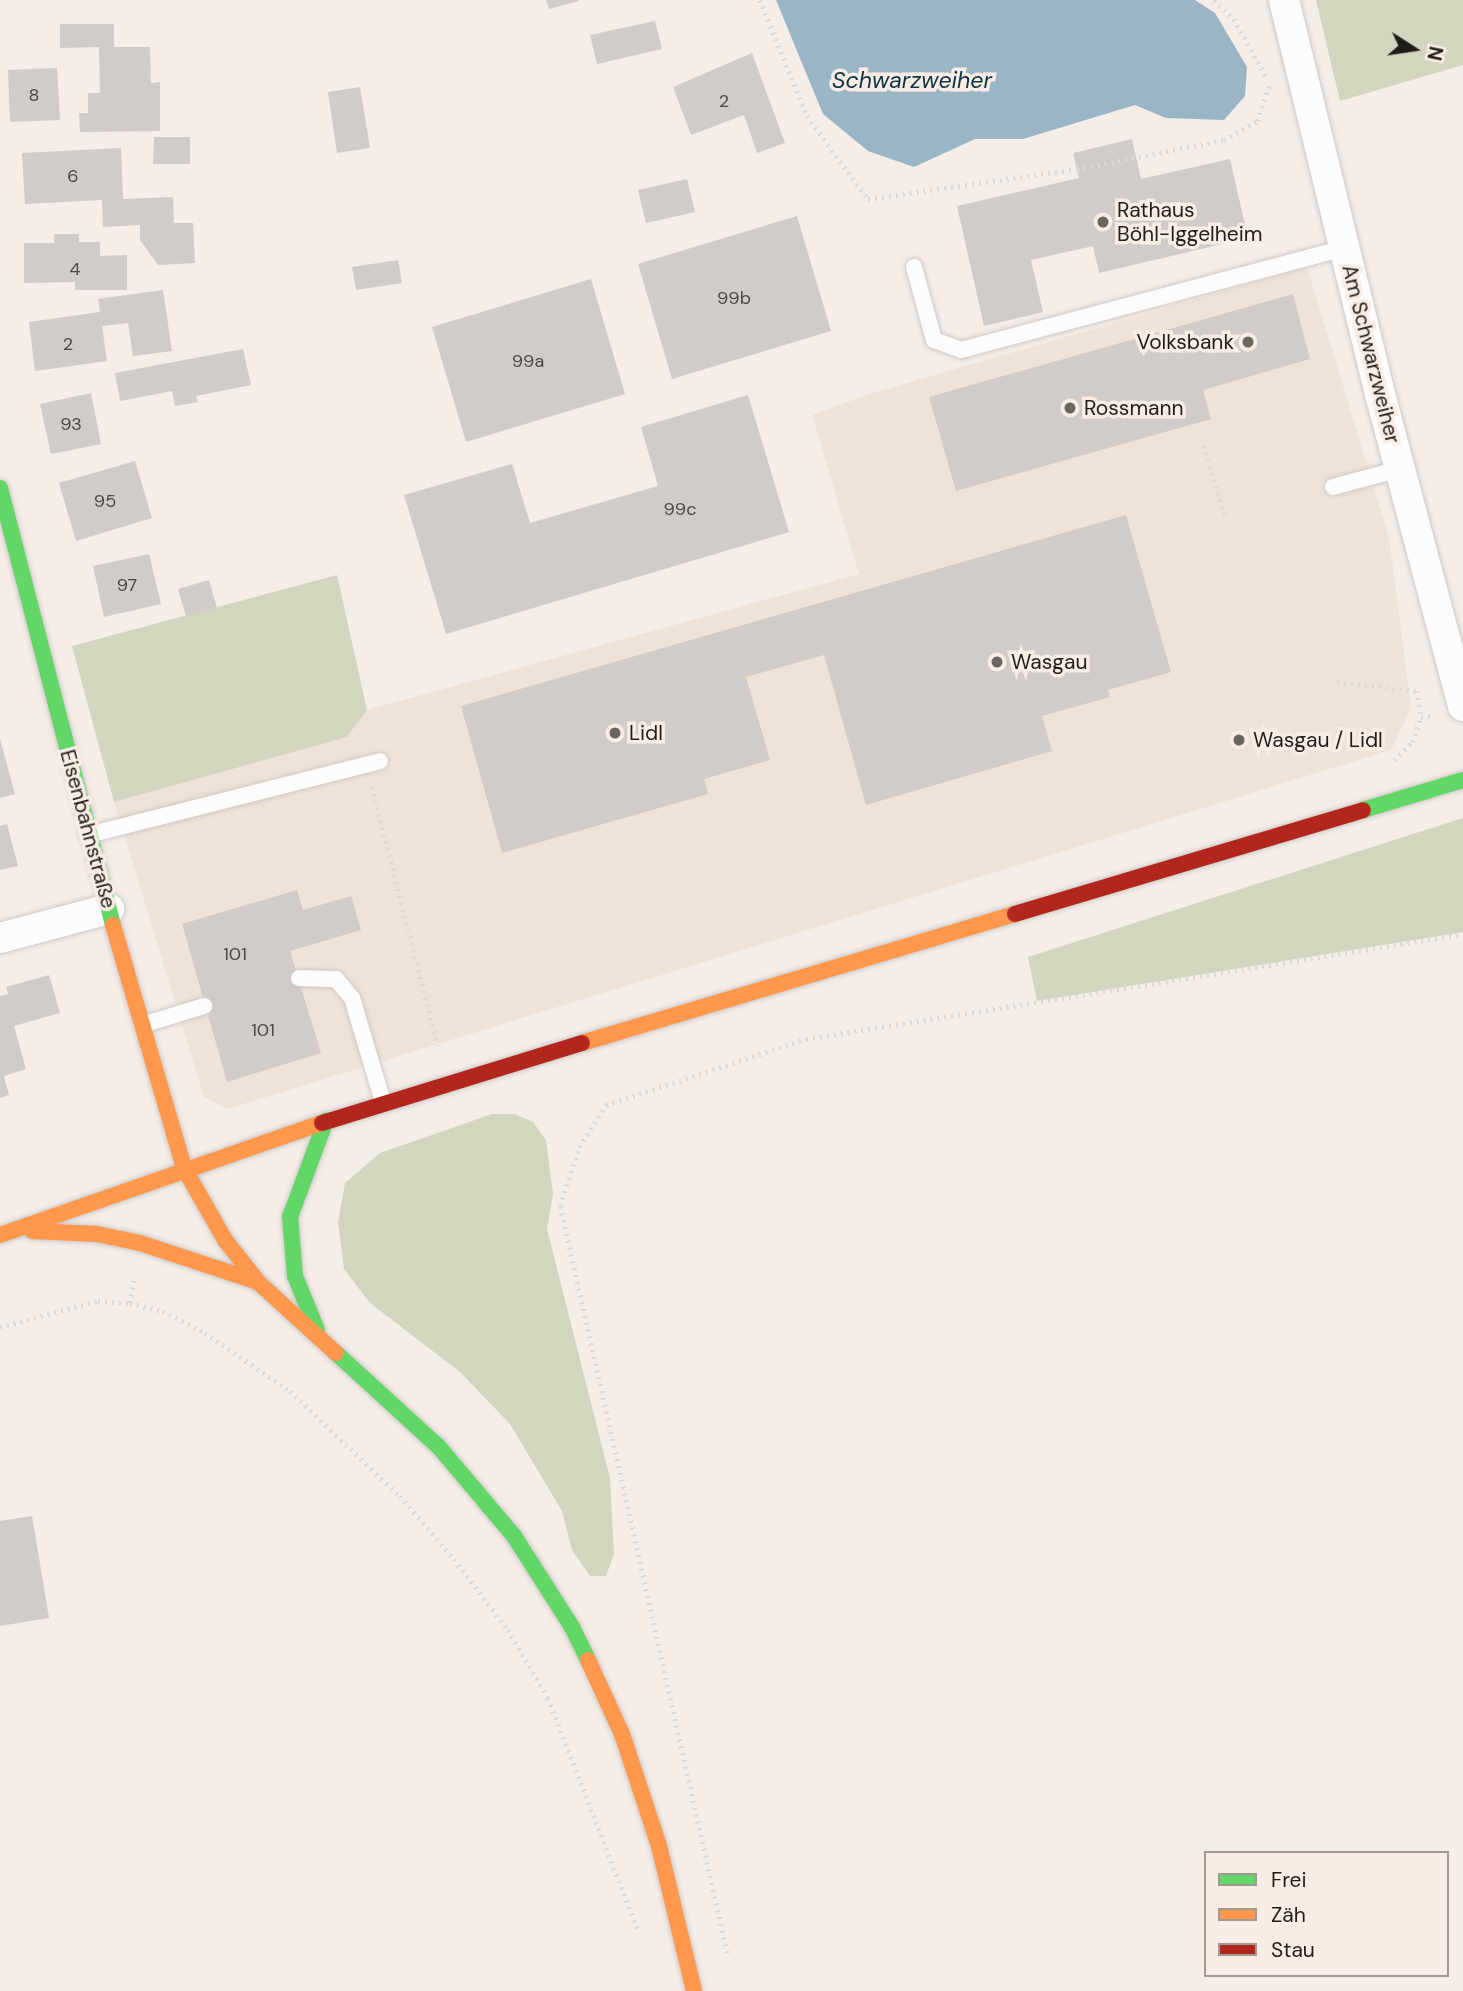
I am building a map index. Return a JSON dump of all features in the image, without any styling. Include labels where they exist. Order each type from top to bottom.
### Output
[{"type":"main road","name":"Eisenbahnstraße","points":[[0,488],[88,835],[140,1026],[184,1168],[225,1240],[259,1283],[439,1447],[514,1536],[572,1627],[622,1734],[643,1795],[694,1991]]},
{"type":"main road","points":[[6,1233],[184,1168],[383,1102],[1463,780]]},
{"type":"main road","points":[[324,1344],[295,1276],[289,1243],[298,1187],[326,1120]]},
{"type":"main road","points":[[6,1233],[97,1234],[140,1243],[259,1283]]},
{"type":"street","name":"Am Schwarzweiher","points":[[1284,0],[1304,91],[1400,469],[1453,710]]},
{"type":"street","points":[[0,938],[109,909]]},
{"type":"lane","points":[[914,267],[934,340],[961,350],[1344,248]]},
{"type":"lane","points":[[1333,487],[1400,469]]},
{"type":"lane","points":[[88,835],[380,761]]},
{"type":"lane","points":[[299,978],[336,979],[352,998],[383,1102]]},
{"type":"lane","points":[[140,1026],[204,1006]]},
{"type":"path","points":[[760,0],[807,116],[868,200],[1136,159],[1224,139],[1257,121],[1270,83]]},
{"type":"path","points":[[1214,0],[1234,19],[1270,83],[1304,91]]},
{"type":"path","points":[[1204,446],[1226,520]]},
{"type":"path","points":[[1337,682],[1417,691],[1421,717],[1412,742],[1391,763]]},
{"type":"path","points":[[1421,717],[1453,710]]},
{"type":"path","points":[[370,781],[438,1046],[451,1043]]},
{"type":"path","points":[[729,1964],[560,1206],[579,1147],[606,1105],[806,1039],[1463,934]]},
{"type":"path","points":[[130,1303],[140,1243]]},
{"type":"path","points":[[0,1327],[98,1301],[130,1303],[163,1311],[205,1334],[290,1391],[400,1496],[454,1559],[508,1630],[548,1698],[640,1935]]},
{"type":"shaded area","points":[[1307,267],[1389,537],[1411,708],[1391,750],[227,1109],[204,1097],[114,802],[347,737],[367,710],[859,574],[812,415],[869,394]]},
{"type":"green space","points":[[1316,0],[1463,0],[1463,65],[1340,101]]},
{"type":"green space","points":[[337,575],[367,710],[347,737],[114,802],[72,646]]},
{"type":"green space","points":[[1463,818],[1463,932],[1037,1001],[1028,957]]},
{"type":"green space","points":[[492,1114],[515,1114],[533,1122],[546,1140],[553,1194],[547,1229],[610,1478],[614,1554],[606,1576],[590,1576],[572,1550],[562,1511],[510,1424],[460,1372],[370,1303],[344,1269],[338,1222],[345,1183],[380,1153]]},
{"type":"water","name":"Schwarzweiher","points":[[776,0],[1195,0],[1215,13],[1247,67],[1245,96],[1224,120],[1166,118],[1135,105],[1023,139],[975,139],[914,167],[868,151],[823,114]]},
{"type":"building","points":[[546,0],[578,0],[579,1],[549,9]]},
{"type":"building","points":[[655,21],[662,49],[597,64],[590,35]]},
{"type":"building","points":[[60,24],[114,24],[114,47],[150,47],[151,83],[160,82],[160,131],[80,132],[79,113],[88,113],[88,93],[100,93],[99,47],[60,48]]},
{"type":"building","points":[[752,53],[785,143],[757,153],[744,115],[691,135],[673,87]]},
{"type":"building","points":[[57,68],[60,120],[10,122],[8,70]]},
{"type":"building","points":[[360,87],[370,148],[337,153],[328,92]]},
{"type":"building","points":[[154,137],[190,137],[190,164],[153,164]]},
{"type":"building","name":"Rathaus Böhl-Iggelheim","points":[[1132,139],[1141,179],[1230,159],[1248,238],[1099,273],[1093,246],[1031,260],[1043,312],[984,326],[957,206],[1079,178],[1073,153]]},
{"type":"building","points":[[121,148],[123,199],[173,197],[174,223],[193,223],[195,263],[158,265],[140,240],[140,225],[103,227],[102,200],[25,204],[22,153]]},
{"type":"building","points":[[687,179],[695,212],[646,223],[638,190]]},
{"type":"building","points":[[797,216],[831,331],[672,379],[638,264]]},
{"type":"building","points":[[54,234],[79,234],[79,242],[100,242],[100,256],[127,255],[127,290],[75,290],[75,282],[24,283],[24,243],[54,243]]},
{"type":"building","points":[[398,260],[402,283],[356,290],[352,267]]},
{"type":"building","points":[[591,279],[625,394],[466,442],[432,327]]},
{"type":"building","points":[[163,290],[172,351],[133,356],[128,323],[102,326],[107,361],[35,371],[29,322],[100,312],[98,299]]},
{"type":"building","name":"Rossmann","points":[[1293,294],[1310,359],[1203,390],[1211,419],[956,491],[929,397]]},
{"type":"building","points":[[243,349],[251,385],[196,396],[198,402],[175,406],[172,391],[120,401],[115,373]]},
{"type":"building","points":[[91,393],[101,444],[51,454],[40,404]]},
{"type":"building","points":[[748,395],[789,532],[446,634],[404,495],[512,464],[530,523],[658,486],[641,427]]},
{"type":"building","points":[[135,461],[152,518],[76,541],[59,483]]},
{"type":"building","name":"Wasgau","points":[[1126,515],[1171,672],[1108,690],[1110,697],[1042,716],[1052,751],[866,805],[824,655],[746,677],[770,760],[704,779],[708,794],[502,853],[461,706]]},
{"type":"building","points":[[149,554],[161,604],[104,617],[93,566]]},
{"type":"building","points":[[209,580],[217,608],[186,616],[178,589]]},
{"type":"building","points":[[0,739],[15,794],[0,798]]},
{"type":"building","points":[[7,824],[18,866],[0,870],[0,826]]},
{"type":"building","points":[[297,890],[303,910],[351,896],[361,930],[290,951],[321,1053],[227,1082],[182,924]]},
{"type":"building","points":[[49,975],[60,1013],[14,1026],[26,1069],[4,1076],[9,1095],[0,1098],[0,996],[8,994],[6,987]]},
{"type":"building","points":[[32,1516],[49,1618],[0,1626],[0,1521]]},
{"type":"traffic: fast","points":[[0,488],[113,925]]},
{"type":"traffic: fast","points":[[1363,810],[1463,780]]},
{"type":"traffic: fast","points":[[317,1330],[295,1276],[290,1217],[326,1120]]},
{"type":"traffic: fast","points":[[336,1353],[439,1447],[514,1536],[572,1627],[588,1660]]},
{"type":"traffic: slow","points":[[582,1043],[1015,914]]},
{"type":"traffic: slow","points":[[113,925],[184,1168],[225,1240],[259,1283],[336,1353]]},
{"type":"traffic: slow","points":[[0,1235],[322,1123]]},
{"type":"traffic: slow","points":[[32,1231],[97,1234],[140,1243],[258,1282]]},
{"type":"traffic: slow","points":[[588,1660],[622,1734],[659,1846],[694,1991]]},
{"type":"traffic: jam","points":[[1015,914],[1363,810]]},
{"type":"traffic: jam","points":[[322,1123],[582,1043]]},
{"type":"place","name":"Rathaus Böhl-Iggelheim","points":[[1103,222]]},
{"type":"place","name":"Volksbank","points":[[1248,342]]},
{"type":"place","name":"Rossmann","points":[[1070,408]]},
{"type":"place","name":"Wasgau","points":[[997,662]]},
{"type":"place","name":"Lidl","points":[[615,733]]},
{"type":"place","name":"Wasgau / Lidl","points":[[1239,740]]}]
